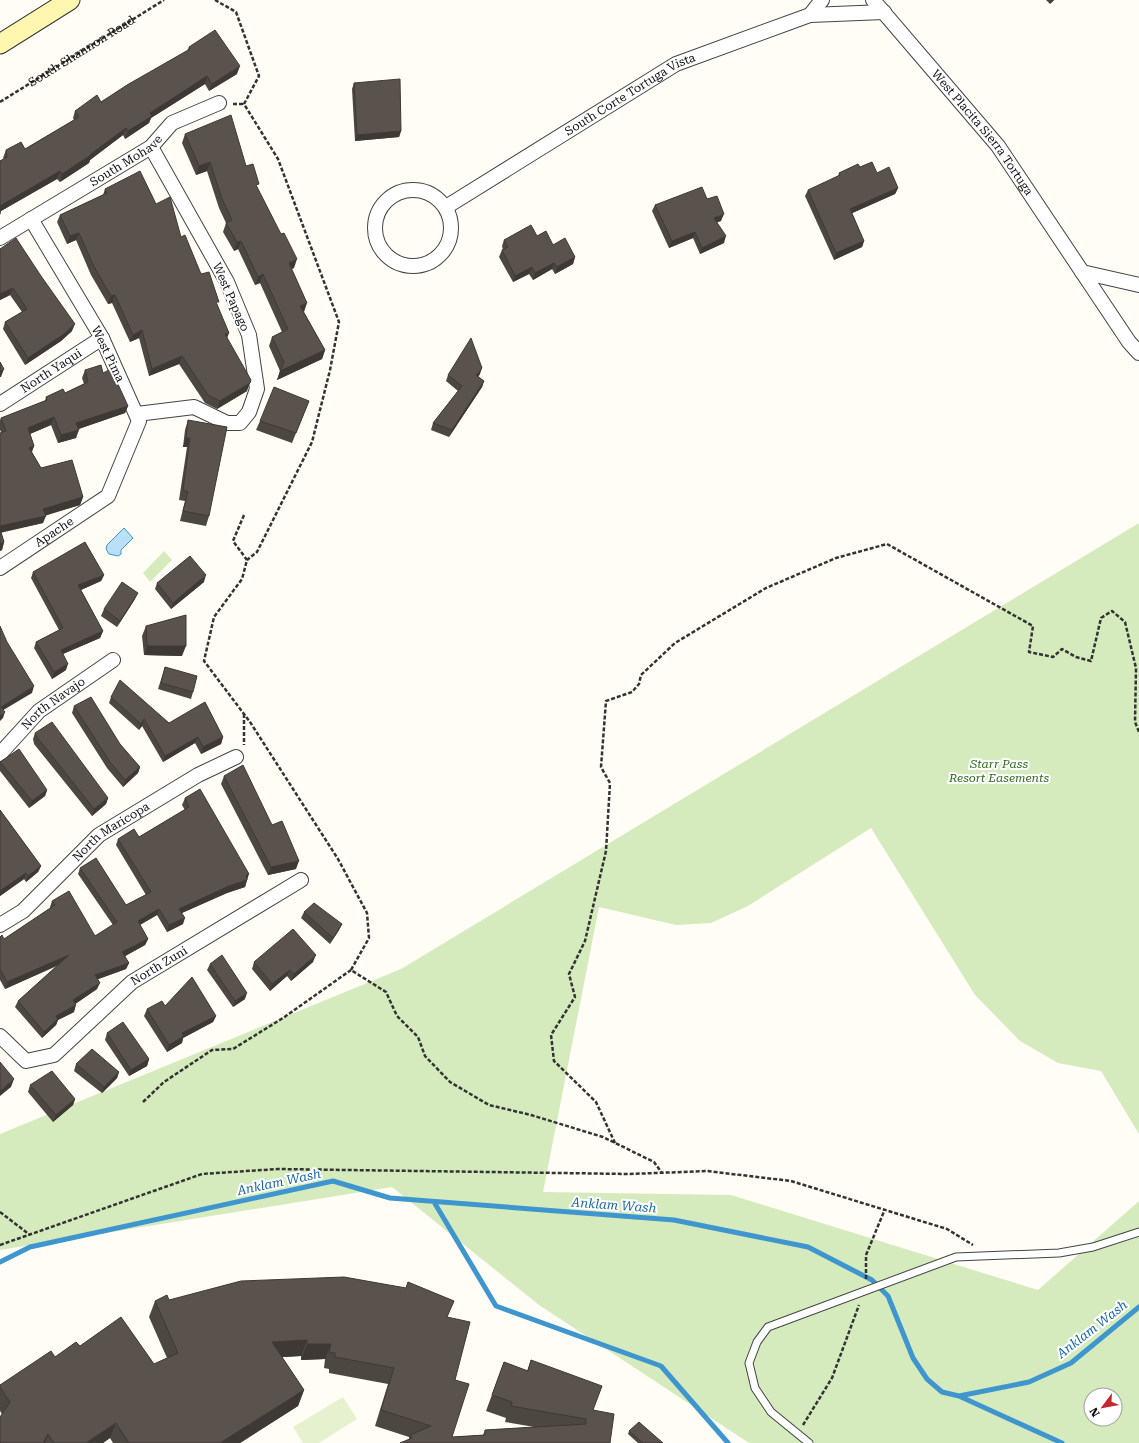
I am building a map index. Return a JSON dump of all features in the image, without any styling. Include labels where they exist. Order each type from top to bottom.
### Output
[{"type":"street","points":[[0,44],[70,0]]},
{"type":"street","points":[[810,15],[822,0]]},
{"type":"street","name":"West Placita Sierra Tortuga","points":[[873,0],[998,146],[1129,342],[1139,353]]},
{"type":"street","points":[[810,15],[884,12]]},
{"type":"street","name":"South Corte Tortuga Vista","points":[[446,207],[676,64],[810,15]]},
{"type":"street","name":"South Mohave","points":[[0,238],[151,147],[172,123],[219,103]]},
{"type":"street","name":"West Papago","points":[[137,414],[194,407],[227,423],[240,423],[249,412],[257,389],[249,335],[227,282],[151,147]]},
{"type":"street","points":[[415,190],[432,195],[446,207],[451,220],[451,232],[448,245],[440,255],[429,263],[417,266],[404,265],[392,259],[383,250],[377,240],[375,228],[377,216],[383,205],[392,196],[403,191],[415,190]]},
{"type":"street","name":"West Pima","points":[[31,219],[102,338],[137,414]]},
{"type":"street","points":[[1082,272],[1139,285]]},
{"type":"street","name":"North Yaqui","points":[[0,404],[102,338]]},
{"type":"street","name":"Apache","points":[[0,568],[108,496],[139,421],[137,414]]},
{"type":"street","name":"North Navajo","points":[[0,754],[39,711],[113,660]]},
{"type":"street","name":"North Maricopa","points":[[0,924],[22,912],[99,835],[198,775],[240,754]]},
{"type":"street","name":"North Zuni","points":[[0,1036],[26,1061],[54,1055],[132,982],[301,880]]},
{"type":"lane","points":[[809,1443],[771,1412],[755,1388],[749,1363],[757,1342],[768,1328],[956,1257],[1058,1253],[1093,1247],[1139,1232]]},
{"type":"path","name":"South Shannon Road","points":[[0,102],[164,0]]},
{"type":"path","points":[[143,1102],[164,1082],[212,1050],[233,1049],[283,1018],[351,970],[370,938],[367,913],[338,858],[244,714],[204,661],[214,617],[242,579],[247,560],[257,552],[312,442],[330,370],[339,322],[278,159],[244,104],[259,76],[236,12],[215,0]]},
{"type":"path","points":[[244,515],[233,541],[247,560]]},
{"type":"path","points":[[615,1143],[596,1102],[554,1061],[551,1035],[576,997],[569,974],[586,941],[606,851],[610,783],[601,767],[606,701],[632,692],[639,684],[641,675],[676,643],[766,588],[836,558],[887,544],[1032,626],[1028,652],[1053,657],[1062,649],[1076,657],[1091,661],[1101,618],[1112,611],[1125,622],[1136,668],[1135,722],[1139,732]]},
{"type":"path","points":[[240,754],[244,714]]},
{"type":"path","points":[[351,970],[386,992],[397,1016],[418,1037],[425,1056],[450,1082],[489,1105],[531,1115],[603,1137],[654,1162],[663,1173]]},
{"type":"path","points":[[0,1245],[202,1174],[278,1169],[663,1173],[707,1172],[791,1181],[947,1229],[965,1239],[985,1255]]},
{"type":"path","points":[[797,1434],[832,1378],[866,1290],[866,1255],[884,1209]]},
{"type":"path","points":[[0,1212],[30,1235]]},
{"type":"green space","name":"Starr Pass Resort Easements","points":[[1139,523],[1139,1134],[1101,1071],[1058,1063],[1020,1041],[975,995],[871,828],[748,906],[711,923],[676,925],[599,907],[543,1192],[731,1195],[1038,1290],[1139,1201],[1139,1443],[749,1443],[539,1305],[392,1187],[0,1250],[0,1134],[401,969]]},
{"type":"green space","points":[[164,551],[172,560],[150,582],[143,573]]},
{"type":"green space","points":[[343,1397],[357,1419],[319,1443],[303,1443],[293,1427]]},
{"type":"water","points":[[124,528],[133,538],[121,550],[121,554],[118,556],[109,554],[106,549],[107,545]]},
{"type":"building","points":[[215,30],[240,66],[212,84],[207,76],[150,113],[152,116],[128,131],[126,128],[91,155],[62,174],[60,171],[0,206],[0,161],[7,157],[6,150],[21,142],[25,149],[79,117],[75,111],[97,95],[101,102],[127,85],[190,49],[189,47]]},
{"type":"building","points":[[400,79],[401,131],[357,135],[354,83]]},
{"type":"building","points":[[231,115],[246,166],[253,164],[259,184],[256,185],[281,234],[284,233],[297,259],[289,263],[307,303],[300,306],[325,350],[280,371],[284,362],[272,337],[288,329],[263,274],[258,277],[241,241],[237,242],[226,223],[232,220],[222,199],[210,162],[199,166],[185,134]]},
{"type":"building","points":[[872,162],[877,173],[889,167],[898,188],[850,209],[864,241],[836,253],[808,190],[840,175],[839,173],[858,164],[860,167]]},
{"type":"building","points":[[140,171],[156,204],[170,197],[181,237],[185,235],[201,274],[209,272],[219,302],[216,302],[229,333],[225,334],[251,380],[250,383],[220,401],[208,395],[182,356],[152,369],[142,330],[133,335],[115,295],[111,296],[94,267],[79,233],[70,236],[60,215],[107,193],[105,189]]},
{"type":"building","points":[[702,187],[707,199],[717,196],[724,214],[714,218],[726,236],[702,248],[695,232],[672,241],[655,205]]},
{"type":"building","points":[[531,225],[537,236],[546,231],[553,245],[565,238],[575,257],[557,267],[554,263],[535,273],[532,267],[515,276],[502,250],[508,247],[504,240]]},
{"type":"building","points":[[16,238],[75,324],[64,334],[28,358],[5,322],[27,309],[13,288],[0,294],[0,249]]},
{"type":"building","points":[[471,338],[482,368],[476,375],[484,381],[452,430],[433,423],[462,386],[448,375]]},
{"type":"building","points":[[0,362],[4,369],[0,371]]},
{"type":"building","points":[[101,365],[103,373],[111,369],[128,406],[76,423],[79,430],[61,435],[54,417],[28,428],[34,446],[29,448],[41,468],[72,460],[83,497],[43,509],[46,516],[0,526],[0,433],[6,431],[1,418],[47,400],[46,397],[63,389],[65,393],[88,382],[85,370]]},
{"type":"building","points":[[274,387],[309,401],[296,433],[260,421]]},
{"type":"building","points":[[188,420],[227,427],[209,516],[183,511],[188,492],[183,490],[190,438],[186,438]]},
{"type":"building","points":[[0,529],[4,542],[0,544]]},
{"type":"building","points":[[85,542],[104,575],[78,585],[103,631],[61,650],[68,664],[54,672],[36,642],[63,628],[33,572]]},
{"type":"building","points":[[190,556],[206,575],[173,603],[157,583]]},
{"type":"building","points":[[122,582],[138,593],[120,621],[104,609]]},
{"type":"building","points":[[186,615],[186,646],[147,646],[146,626]]},
{"type":"building","points":[[0,626],[7,642],[34,686],[1,707],[5,712],[0,716]]},
{"type":"building","points":[[165,667],[197,676],[193,692],[161,683]]},
{"type":"building","points":[[120,680],[169,723],[205,702],[223,737],[203,747],[198,737],[165,756],[144,719],[141,724],[111,697]]},
{"type":"building","points":[[91,697],[120,744],[140,767],[125,780],[110,762],[74,706]]},
{"type":"building","points":[[52,722],[108,798],[94,809],[35,733]]},
{"type":"building","points":[[19,749],[47,790],[32,801],[0,762]]},
{"type":"building","points":[[243,765],[272,825],[282,821],[299,861],[271,867],[224,776]]},
{"type":"building","points":[[200,789],[249,874],[246,875],[247,880],[229,886],[179,909],[185,918],[169,925],[159,909],[138,921],[148,939],[122,952],[129,963],[95,975],[100,983],[73,1000],[76,1005],[56,1016],[58,1019],[44,1032],[18,1001],[69,955],[7,982],[0,969],[0,937],[2,935],[4,939],[55,905],[52,901],[69,891],[95,936],[117,922],[80,868],[96,858],[126,905],[151,892],[118,839],[134,829],[139,837],[189,807],[185,798]]},
{"type":"building","points":[[0,810],[41,866],[28,876],[26,873],[0,891]]},
{"type":"building","points":[[314,903],[342,924],[333,938],[304,912]]},
{"type":"building","points":[[293,929],[316,955],[294,974],[290,970],[272,984],[254,962]]},
{"type":"building","points":[[222,955],[247,993],[235,1001],[210,964]]},
{"type":"building","points":[[192,977],[216,1016],[182,1033],[184,1036],[169,1045],[147,1009],[162,1001],[165,1006]]},
{"type":"building","points":[[123,1022],[149,1059],[131,1070],[107,1033]]},
{"type":"building","points":[[92,1049],[119,1072],[104,1087],[76,1064]]},
{"type":"building","points":[[0,1062],[14,1079],[0,1091]]},
{"type":"building","points":[[52,1071],[75,1099],[56,1115],[30,1085]]},
{"type":"building","points":[[344,1277],[406,1288],[408,1282],[454,1301],[447,1317],[470,1322],[455,1380],[469,1384],[452,1437],[485,1435],[485,1430],[586,1424],[586,1419],[511,1406],[512,1402],[492,1395],[504,1362],[528,1371],[531,1360],[602,1386],[593,1410],[614,1414],[610,1443],[400,1443],[412,1438],[410,1435],[431,1426],[381,1410],[394,1368],[335,1357],[335,1353],[329,1352],[331,1344],[307,1344],[307,1340],[272,1342],[304,1390],[220,1443],[129,1443],[116,1423],[86,1443],[54,1443],[48,1434],[43,1443],[0,1443],[0,1417],[10,1402],[0,1385],[51,1351],[55,1357],[76,1342],[80,1346],[121,1317],[154,1364],[178,1353],[155,1301],[167,1295],[169,1300],[241,1281]]},
{"type":"building","points":[[639,1422],[663,1443],[643,1443],[629,1431]]},
{"type":"waterway","name":"Anklam Wash","points":[[0,1262],[30,1247],[333,1181],[390,1198],[674,1220],[808,1247],[872,1280],[888,1296],[913,1358],[927,1379],[942,1392],[959,1396],[1029,1382],[1071,1363],[1139,1307]]},
{"type":"waterway","points":[[434,1202],[496,1306],[661,1366],[728,1443]]},
{"type":"waterway","points":[[959,1396],[1062,1443]]}]
